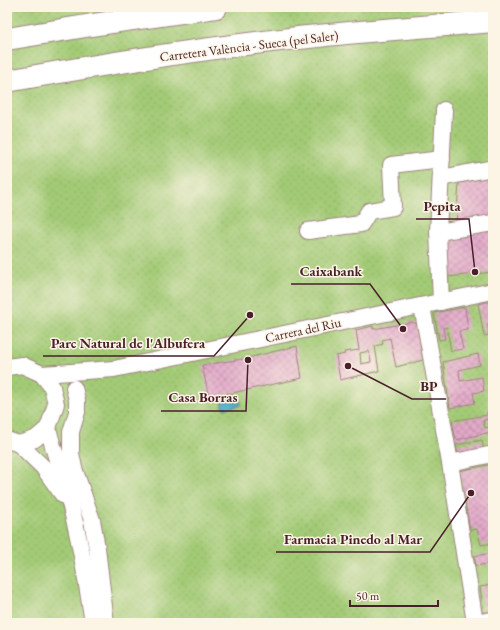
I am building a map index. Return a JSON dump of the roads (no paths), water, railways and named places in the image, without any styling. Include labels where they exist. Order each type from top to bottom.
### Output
[{"type":"highway","points":[[7,39],[216,7]]},
{"type":"highway","name":"Carretera València - Sueca (pel Saler)","points":[[7,81],[109,64],[310,37],[493,21]]},
{"type":"street","points":[[441,302],[438,232],[444,110]]},
{"type":"street","points":[[308,231],[361,224],[369,211],[393,207],[391,165],[442,159]]},
{"type":"street","points":[[441,178],[493,168]]},
{"type":"street","points":[[438,232],[493,223]]},
{"type":"street","name":"Carrera del Riu","points":[[42,374],[114,369],[493,291]]},
{"type":"street","points":[[422,306],[450,463],[474,623],[493,620]]},
{"type":"street","points":[[7,367],[22,365],[42,374],[52,387],[56,404],[48,428],[35,439],[13,442]]},
{"type":"street","name":"Carrera del Riu","points":[[56,404],[74,388],[114,369]]},
{"type":"street","points":[[74,388],[78,412],[71,432],[71,453],[74,468],[92,520],[106,623]]},
{"type":"street","points":[[48,428],[72,510],[84,564],[93,623]]},
{"type":"street","points":[[13,442],[43,467],[59,488],[72,510]]},
{"type":"street","points":[[450,463],[493,454]]},
{"type":"water","points":[[239,397],[241,405],[224,409],[222,401]]},
{"type":"place","name":"Pepita","points":[[475,272]]},
{"type":"place","name":"Parc Natural de l'Albufera","points":[[250,315]]},
{"type":"place","name":"Caixabank","points":[[403,329]]},
{"type":"place","name":"Casa Borras","points":[[248,360]]},
{"type":"place","name":"BP","points":[[348,366]]},
{"type":"place","name":"Farmacia Pinedo al Mar","points":[[471,493]]}]
